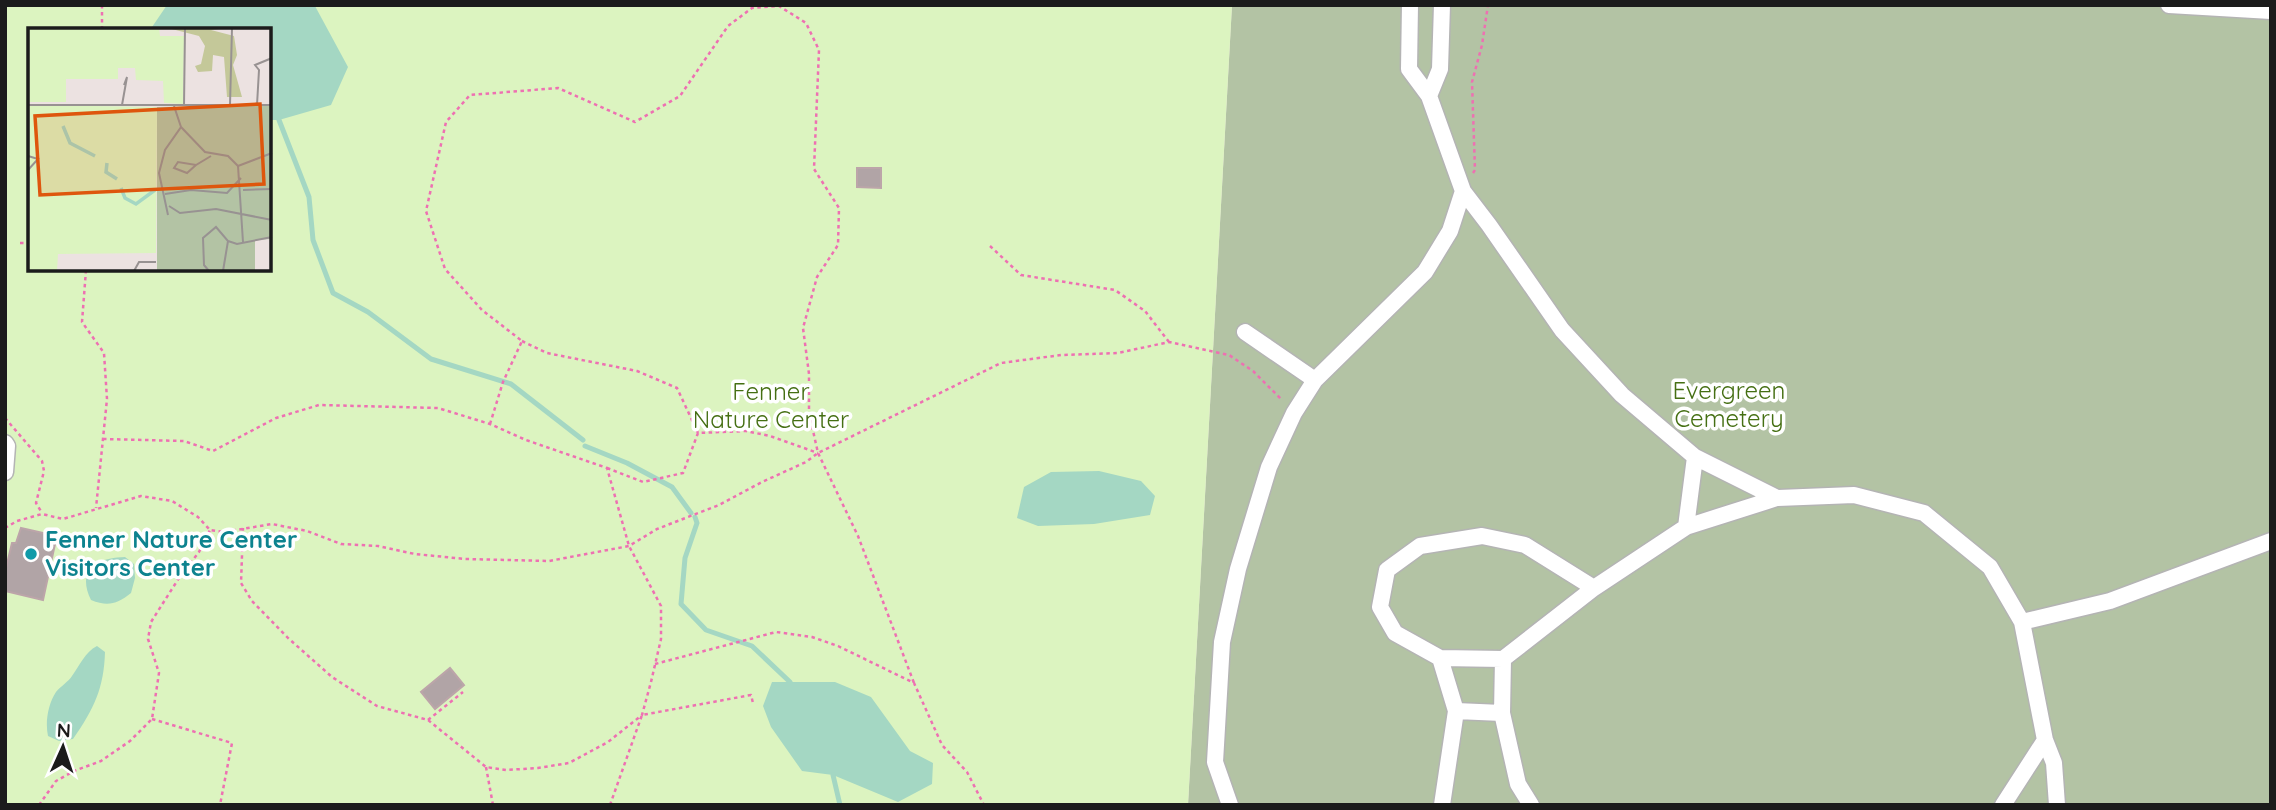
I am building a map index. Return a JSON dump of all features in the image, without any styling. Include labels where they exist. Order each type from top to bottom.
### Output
[{"type":"street","points":[[1410,5],[1409,69],[1429,96],[1463,191],[1562,330],[1622,395],[1695,457],[1777,498]]},
{"type":"street","points":[[1429,96],[1440,69],[1442,5]]},
{"type":"street","points":[[2169,5],[2248,7],[2271,11]]},
{"type":"street","points":[[1230,805],[1215,762],[1222,642],[1238,569],[1269,467],[1294,413],[1315,380],[1425,272],[1450,231],[1463,191]]},
{"type":"street","points":[[1245,332],[1315,380]]},
{"type":"street","points":[[5,443],[5,472]]},
{"type":"street","points":[[1686,527],[1695,457]]},
{"type":"street","points":[[1594,588],[1525,545],[1482,536],[1420,546],[1387,570],[1380,607],[1395,633],[1440,658],[1503,659],[1594,588],[1686,527],[1777,498],[1854,495],[1924,513],[1990,567],[2022,622],[2045,740],[2054,763],[2057,805]]},
{"type":"street","points":[[2022,622],[2110,601],[2271,541]]},
{"type":"street","points":[[1440,658],[1456,711],[1442,805]]},
{"type":"street","points":[[1503,659],[1502,713],[1518,784],[1531,805]]},
{"type":"street","points":[[1456,711],[1502,713]]},
{"type":"street","points":[[2003,805],[2045,740]]},
{"type":"path","points":[[102,5],[102,28]]},
{"type":"path","points":[[103,439],[184,441],[213,450],[276,418],[319,405],[438,408],[491,424],[526,440],[643,482],[683,473],[698,433],[677,388],[637,371],[547,353],[522,341],[482,310],[445,269],[426,211],[446,122],[470,95],[558,88],[635,122],[680,96],[728,26],[752,8],[779,5],[806,23],[819,50],[814,169],[839,208],[838,245],[817,277],[803,328],[808,374],[808,414],[818,453],[858,536],[914,683],[942,745],[967,772],[984,805]]},
{"type":"path","points":[[1463,191],[1475,170],[1472,82],[1482,45],[1488,5]]},
{"type":"path","points":[[20,243],[28,243]]},
{"type":"path","points":[[990,246],[1021,275],[1115,290],[1145,311],[1169,342]]},
{"type":"path","points":[[86,271],[82,322],[104,353],[107,399],[96,508]]},
{"type":"path","points":[[491,424],[503,382],[522,341]]},
{"type":"path","points":[[5,528],[17,521],[43,514],[63,519],[141,496],[172,501],[198,517],[210,530],[223,532],[272,524],[307,531],[341,544],[378,546],[415,554],[465,559],[549,561],[629,546],[657,529],[719,505],[1001,363],[1060,355],[1118,353],[1169,342],[1229,355],[1253,371],[1294,413]]},
{"type":"path","points":[[5,418],[42,460],[44,471],[36,503],[43,514]]},
{"type":"path","points":[[698,433],[746,431],[770,436],[818,453]]},
{"type":"path","points":[[607,468],[629,546],[660,606],[661,639],[642,715],[610,805]]},
{"type":"path","points":[[243,528],[241,583],[252,601],[288,638],[332,677],[377,706],[428,720],[486,767],[506,770],[569,763],[608,742],[642,715],[751,695],[753,704]]},
{"type":"path","points":[[39,805],[56,781],[101,761],[131,741],[152,719],[159,673],[148,639],[151,622],[199,552],[210,530]]},
{"type":"path","points":[[655,664],[776,632],[812,637],[838,646],[914,683]]},
{"type":"path","points":[[428,720],[463,692]]},
{"type":"path","points":[[152,719],[232,743],[220,805]]},
{"type":"path","points":[[486,767],[492,805]]},
{"type":"green space","name":"Fenner Nature Center","points":[[5,5],[1232,5],[1188,805],[5,805]]},
{"type":"green space","name":"Evergreen Cemetery","points":[[1232,5],[2115,5],[2271,11],[2271,805],[1188,805]]},
{"type":"shaded area","points":[[167,5],[315,6],[348,67],[331,105],[271,120],[271,28],[151,28]]},
{"type":"shaded area","points":[[1099,471],[1141,481],[1155,496],[1150,515],[1094,524],[1038,526],[1017,518],[1024,487],[1051,472]]},
{"type":"shaded area","points":[[125,557],[134,564],[135,578],[131,593],[112,603],[91,600],[86,580],[92,567],[106,560]]},
{"type":"shaded area","points":[[97,646],[105,652],[103,677],[87,718],[73,739],[59,741],[48,736],[48,713],[53,697],[86,655]]},
{"type":"shaded area","points":[[772,682],[835,682],[871,697],[910,751],[933,763],[932,784],[898,802],[833,775],[802,771],[771,727],[763,706]]},
{"type":"building","points":[[857,168],[881,168],[881,188],[857,187]]},
{"type":"building","name":"Fenner Nature Center Visitors Center","points":[[21,528],[52,535],[50,543],[55,544],[43,600],[5,591],[5,572],[12,543],[16,543]]},
{"type":"building","points":[[450,668],[464,685],[435,709],[421,692]]},
{"type":"waterway","points":[[279,120],[309,197],[313,240],[333,293],[368,312],[431,359],[511,384],[583,440]]},
{"type":"waterway","points":[[585,446],[627,463],[672,487],[691,513]]},
{"type":"waterway","points":[[695,517],[697,523],[685,558],[681,604],[706,630],[752,646],[790,682]]},
{"type":"waterway","points":[[833,775],[840,805]]},
{"type":"place","name":"Fenner Nature Center Visitors Center","points":[[31,554]]}]
